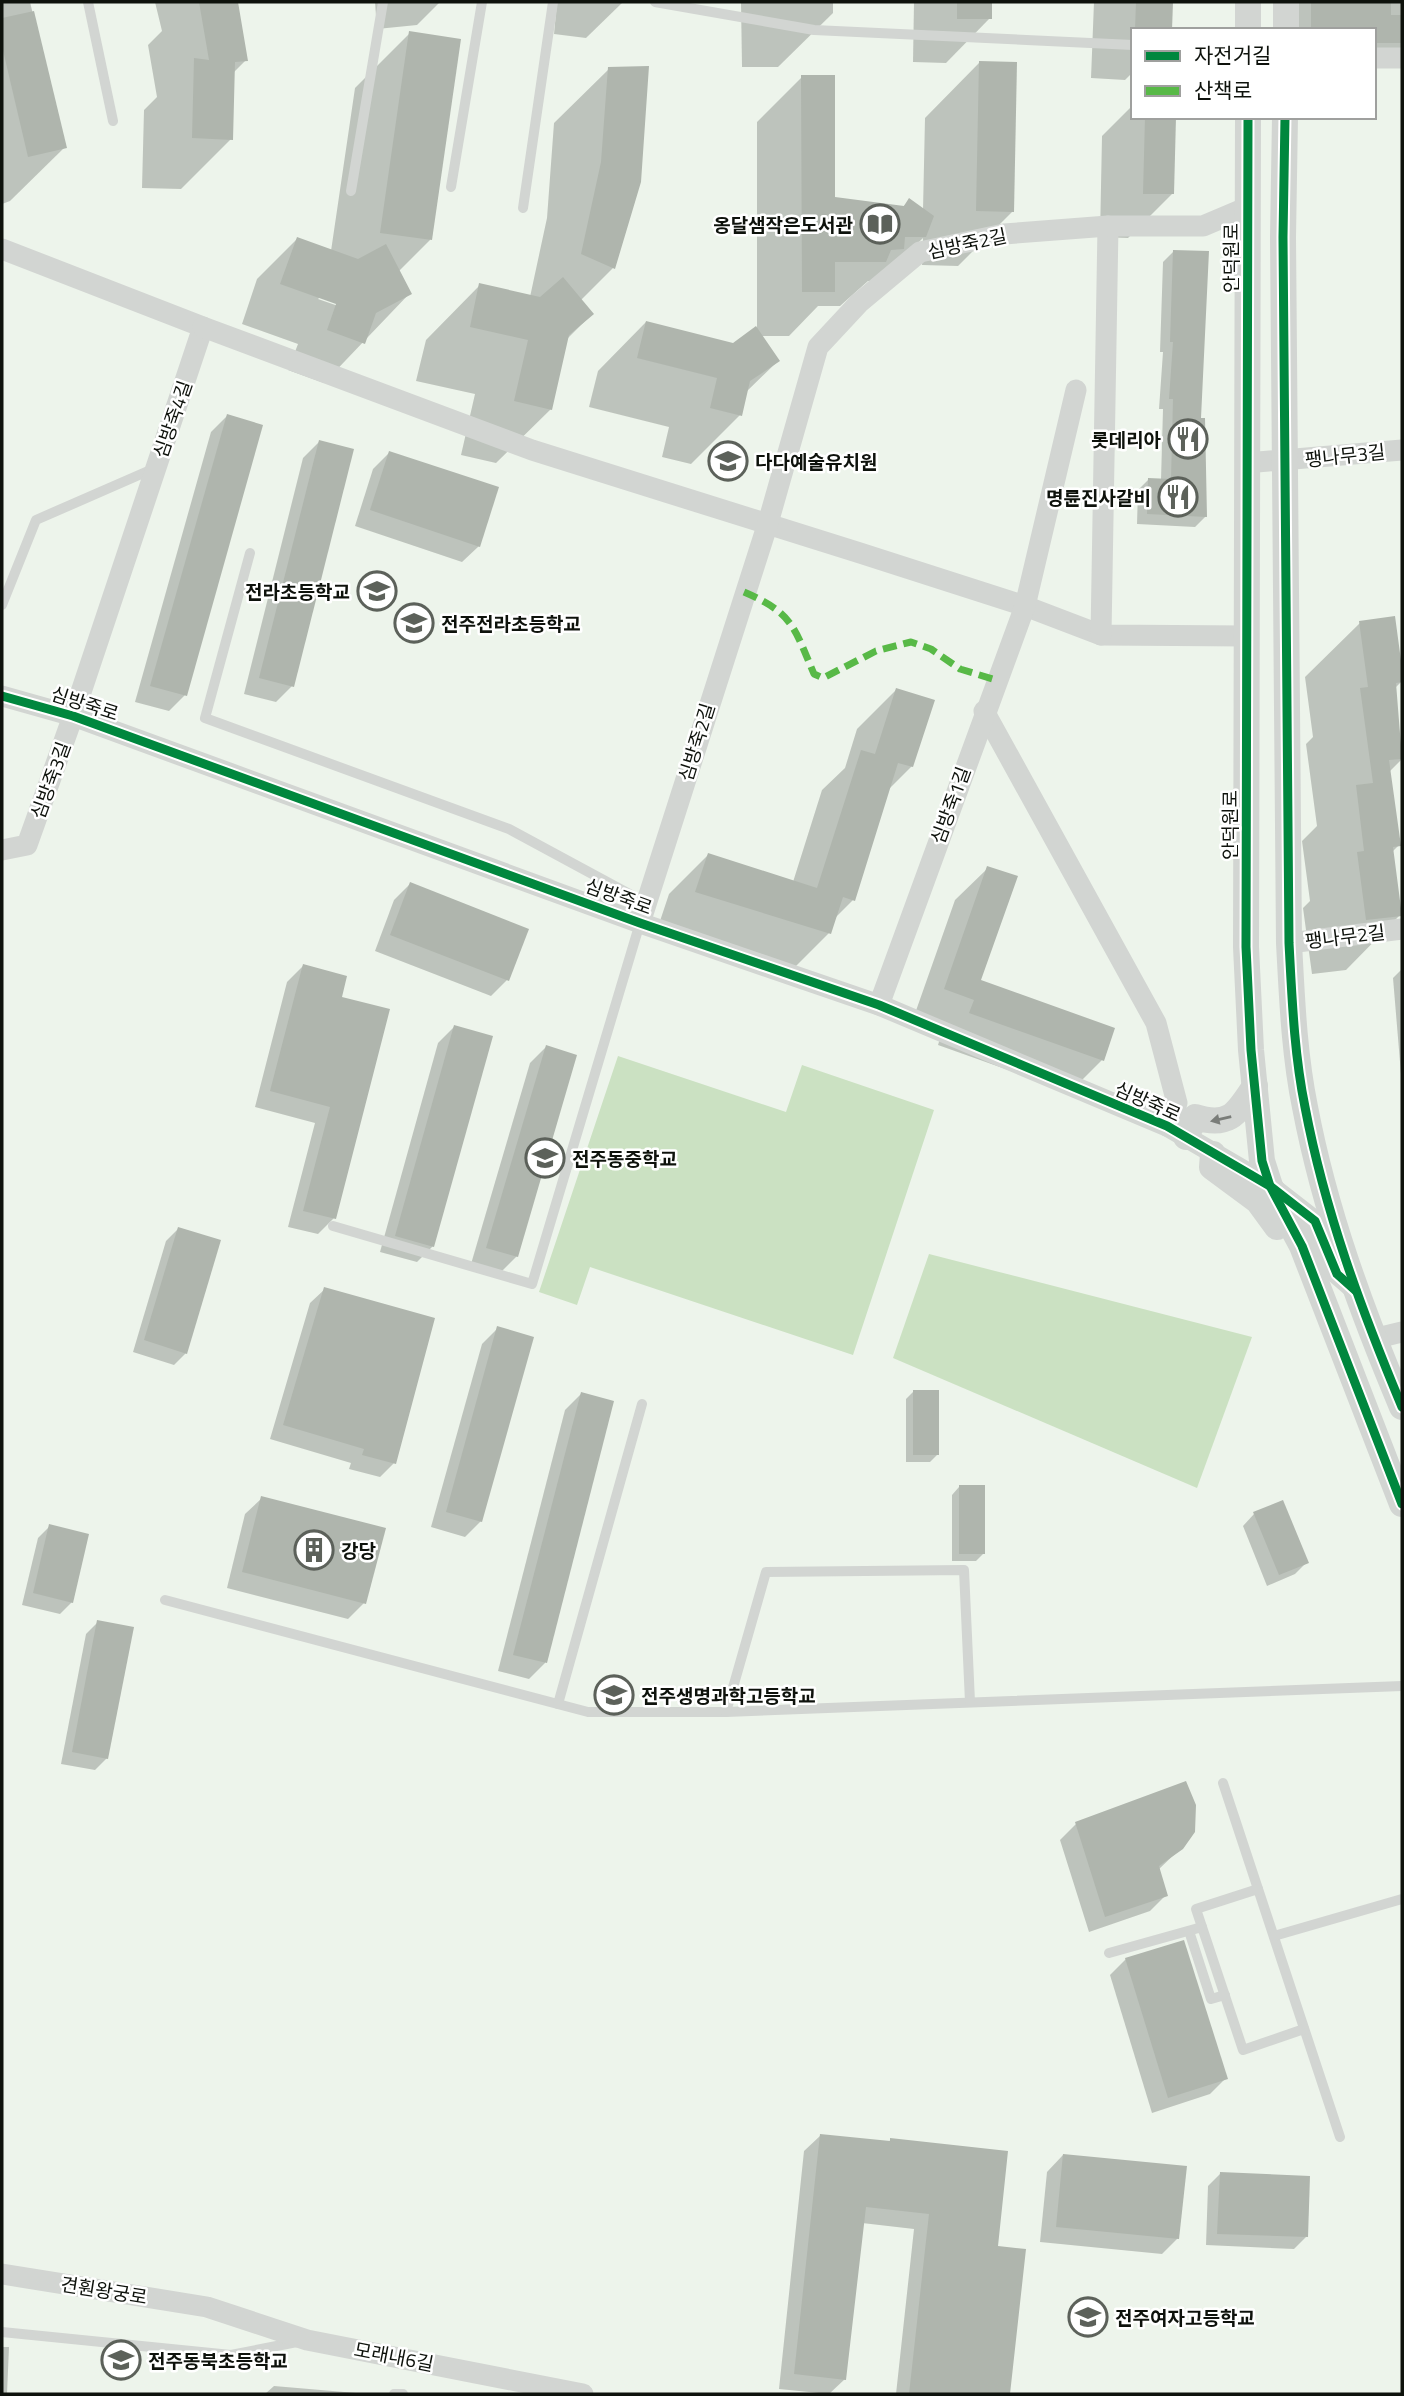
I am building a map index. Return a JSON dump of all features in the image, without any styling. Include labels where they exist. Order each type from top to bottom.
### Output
[{"type":"street","points":[[1248,2],[1248,28]]},
{"type":"street","points":[[1286,2],[1286,28]]},
{"type":"street","points":[[1376,58],[1402,58]]},
{"type":"street","name":"안덕원로","points":[[1248,119],[1246,947],[1262,1161],[1270,1186],[1302,1246],[1402,1504]]},
{"type":"street","points":[[1285,119],[1289,943],[1296,1052],[1305,1108],[1339,1246],[1373,1339],[1402,1407]]},
{"type":"street","name":"심방죽2길","points":[[643,913],[768,523],[818,347],[859,303],[920,252],[1004,234],[1108,226],[1203,226],[1248,208]]},
{"type":"street","points":[[1101,635],[1108,226]]},
{"type":"street","points":[[2,249],[532,450],[1025,606],[1101,635],[1247,636]]},
{"type":"street","name":"심방죽4길","points":[[73,716],[203,327]]},
{"type":"street","name":"심방죽1길","points":[[879,1004],[1025,606],[1076,390]]},
{"type":"street","name":"팽나무3길","points":[[1246,463],[1402,450]]},
{"type":"street","name":"심방죽로","points":[[2,696],[73,716],[643,913],[879,1004],[1176,1132],[1270,1186],[1315,1221],[1338,1274],[1356,1291]]},
{"type":"street","name":"심방죽로","points":[[984,712],[1156,1023],[1177,1103],[1176,1132]]},
{"type":"street","name":"심방죽3길","points":[[2,850],[27,845],[73,716]]},
{"type":"street","name":"팽나무2길","points":[[1289,943],[1402,929]]},
{"type":"street","points":[[1176,1132],[1195,1117],[1213,1123],[1235,1115],[1255,1086]]},
{"type":"street","points":[[1213,1154],[1212,1167],[1258,1201],[1291,1248],[1302,1246]]},
{"type":"street","points":[[1373,1339],[1402,1332]]},
{"type":"street","name":"견훤왕궁로","points":[[2,2274],[207,2307]]},
{"type":"street","name":"모래내6길","points":[[207,2307],[306,2340],[583,2394]]},
{"type":"lane","points":[[88,2],[113,121]]},
{"type":"lane","points":[[351,191],[383,2]]},
{"type":"lane","points":[[451,187],[482,2]]},
{"type":"lane","points":[[523,208],[553,2]]},
{"type":"lane","points":[[655,2],[814,30],[1131,45]]},
{"type":"lane","points":[[2,605],[36,520],[156,468]]},
{"type":"lane","points":[[250,553],[205,718],[509,829],[643,913],[532,1284],[333,1226]]},
{"type":"lane","points":[[558,1704],[642,1404]]},
{"type":"lane","points":[[726,1712],[766,1572],[964,1570],[970,1702]]},
{"type":"lane","points":[[165,1600],[588,1712],[726,1712],[1402,1686]]},
{"type":"lane","points":[[1223,1783],[1340,2137]]},
{"type":"lane","points":[[1258,1889],[1196,1909],[1243,2050],[1304,2029]]},
{"type":"lane","points":[[1274,1936],[1402,1899]]},
{"type":"lane","points":[[1109,1953],[1202,1927]]},
{"type":"lane","points":[[1189,1931],[1211,1999],[1225,1995]]},
{"type":"lane","points":[[2,2332],[231,2355],[306,2340]]},
{"type":"lane","points":[[394,2394],[403,2394]]},
{"type":"green space","points":[[618,1056],[786,1112],[802,1065],[934,1110],[853,1355],[590,1267],[577,1305],[539,1292]]},
{"type":"green space","points":[[929,1254],[1252,1337],[1197,1488],[893,1358]]},
{"type":"building","points":[[199,2],[238,2],[248,61],[235,62],[233,140],[192,138],[194,58],[209,60]]},
{"type":"building","points":[[957,2],[992,2],[992,19],[957,19]]},
{"type":"building","points":[[1136,2],[1173,2],[1172,28],[1135,28]]},
{"type":"building","points":[[1311,2],[1391,3],[1391,15],[1402,15],[1402,43],[1376,43],[1376,28],[1311,28]]},
{"type":"building","points":[[34,11],[67,148],[28,157],[2,46],[2,18]]},
{"type":"building","points":[[409,31],[461,39],[432,240],[380,233]]},
{"type":"building","points":[[979,61],[1017,62],[1014,212],[976,211]]},
{"type":"building","points":[[649,66],[641,182],[615,269],[581,254],[601,162],[608,67]]},
{"type":"building","points":[[801,75],[835,75],[835,197],[904,206],[909,198],[934,216],[926,237],[905,237],[904,249],[891,250],[886,262],[835,262],[835,292],[802,292]]},
{"type":"building","points":[[1145,119],[1176,119],[1174,194],[1143,194]]},
{"type":"building","points":[[297,237],[358,259],[386,244],[412,294],[376,313],[365,344],[327,330],[336,304],[280,284]]},
{"type":"building","points":[[1173,250],[1209,251],[1201,418],[1205,418],[1207,517],[1147,514],[1148,478],[1171,479],[1173,399],[1169,399],[1173,342],[1170,342]]},
{"type":"building","points":[[563,277],[594,314],[569,335],[552,410],[514,401],[528,340],[470,327],[479,283],[540,297]]},
{"type":"building","points":[[646,321],[733,343],[756,326],[780,361],[750,381],[742,416],[710,408],[717,378],[637,358]]},
{"type":"building","points":[[227,414],[263,425],[187,696],[150,686]]},
{"type":"building","points":[[319,440],[354,449],[294,687],[259,678]]},
{"type":"building","points":[[389,451],[499,487],[480,547],[370,510]]},
{"type":"building","points":[[1395,616],[1402,668],[1402,682],[1396,683],[1402,759],[1389,760],[1401,846],[1393,847],[1402,916],[1366,920],[1357,852],[1364,851],[1356,785],[1373,783],[1360,688],[1368,687],[1359,621]]},
{"type":"building","points":[[896,688],[935,700],[913,767],[898,763],[855,901],[843,897],[831,934],[695,892],[708,853],[817,888],[861,750],[875,754]]},
{"type":"building","points":[[987,866],[1018,876],[981,980],[1115,1028],[1104,1061],[969,1013],[974,1000],[944,989]]},
{"type":"building","points":[[410,882],[529,929],[509,981],[390,935]]},
{"type":"building","points":[[303,964],[347,976],[342,997],[390,1009],[336,1219],[303,1211],[330,1107],[270,1091]]},
{"type":"building","points":[[454,1025],[493,1036],[434,1247],[395,1236]]},
{"type":"building","points":[[546,1045],[577,1055],[518,1257],[486,1248]]},
{"type":"building","points":[[178,1227],[221,1240],[187,1354],[144,1340]]},
{"type":"building","points":[[324,1287],[435,1318],[396,1464],[362,1455],[364,1449],[283,1425]]},
{"type":"building","points":[[497,1326],[534,1337],[482,1522],[446,1512]]},
{"type":"building","points":[[913,1390],[939,1390],[939,1455],[913,1455]]},
{"type":"building","points":[[581,1392],[614,1401],[547,1663],[513,1655]]},
{"type":"building","points":[[959,1485],[985,1485],[985,1554],[959,1554]]},
{"type":"building","name":"강당","points":[[261,1496],[386,1528],[366,1604],[242,1572]]},
{"type":"building","points":[[1283,1500],[1309,1563],[1279,1575],[1253,1512]]},
{"type":"building","points":[[49,1524],[89,1534],[73,1603],[33,1593]]},
{"type":"building","points":[[97,1620],[134,1627],[108,1759],[72,1752]]},
{"type":"building","points":[[1186,1781],[1196,1805],[1195,1832],[1183,1849],[1159,1866],[1168,1896],[1105,1917],[1075,1822]]},
{"type":"building","points":[[1184,1940],[1228,2079],[1168,2098],[1125,1958]]},
{"type":"building","points":[[820,2134],[890,2141],[890,2138],[1008,2151],[998,2246],[1026,2249],[1010,2394],[909,2394],[929,2214],[866,2207],[846,2380],[794,2374]]},
{"type":"building","points":[[1063,2154],[1187,2166],[1179,2239],[1056,2227]]},
{"type":"building","points":[[1220,2172],[1310,2176],[1308,2237],[1217,2234]]},
{"type":"marked path","points":[[744,592],[773,607],[790,623],[814,674],[823,678],[876,651],[911,642],[931,649],[960,669],[996,680]]},
{"type":"cycle path","points":[[1248,119],[1246,947],[1251,1050],[1262,1161],[1270,1186],[1302,1246],[1402,1504]]},
{"type":"cycle path","points":[[1285,119],[1283,237],[1289,943],[1294,1025],[1301,1087],[1323,1184],[1372,1334],[1402,1407]]},
{"type":"cycle path","points":[[2,696],[73,716],[640,923],[879,1005],[1167,1126],[1270,1186],[1315,1221],[1337,1274],[1356,1291]]},
{"type":"place","name":"옹달샘작은도서관","points":[[880,224]]},
{"type":"place","name":"롯데리아","points":[[1188,439]]},
{"type":"place","name":"다다예술유치원","points":[[728,461]]},
{"type":"place","name":"명륜진사갈비","points":[[1178,497]]},
{"type":"place","name":"전라초등학교","points":[[377,591]]},
{"type":"place","name":"전주전라초등학교","points":[[414,623]]},
{"type":"place","name":"전주동중학교","points":[[545,1158]]},
{"type":"place","name":"강당","points":[[314,1550]]},
{"type":"place","name":"전주생명과학고등학교","points":[[614,1695]]},
{"type":"place","name":"전주여자고등학교","points":[[1088,2317]]},
{"type":"place","name":"전주동북초등학교","points":[[121,2360]]}]
